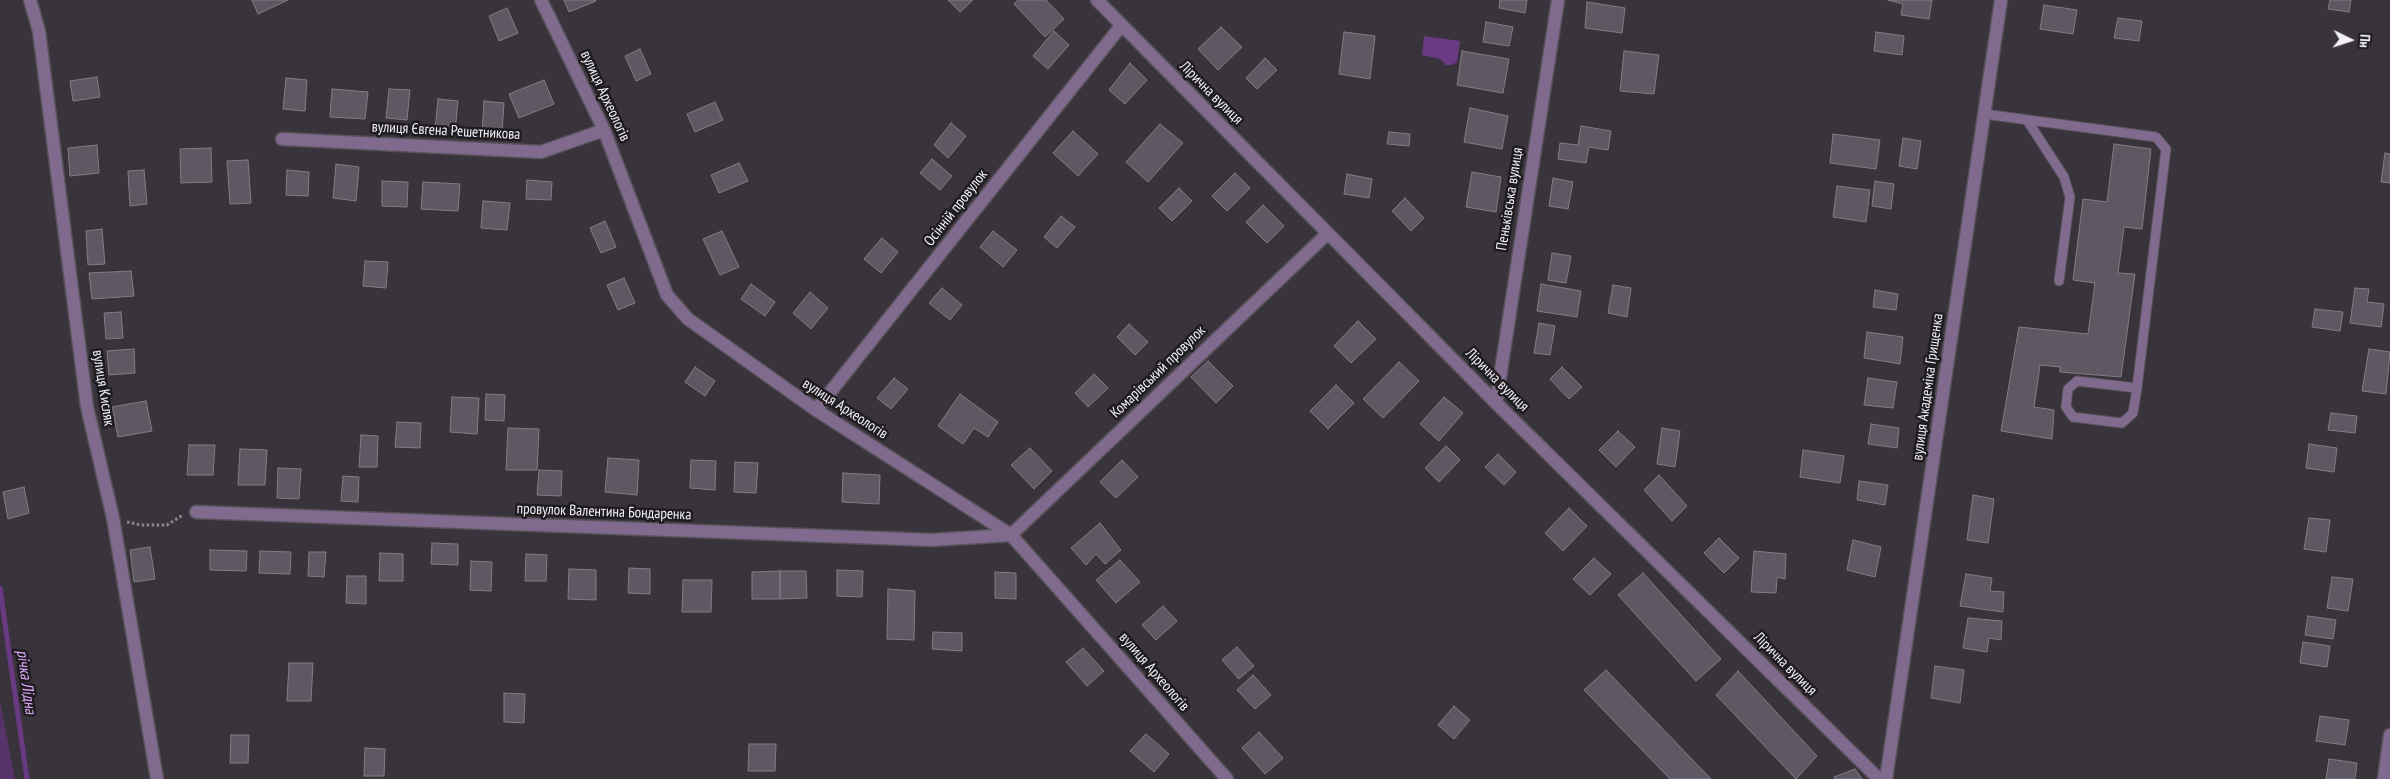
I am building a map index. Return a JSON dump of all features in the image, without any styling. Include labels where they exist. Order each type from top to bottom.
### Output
[{"type":"street","name":"вулиця Кисляк","points":[[30,0],[39,31],[88,407],[113,518],[157,779]]},
{"type":"street","name":"вулиця Археологів","points":[[541,0],[604,130],[667,295],[688,319],[816,410],[1011,535],[1227,779]]},
{"type":"street","name":"Лірична вулиця","points":[[1097,0],[1327,234],[1879,779]]},
{"type":"street","name":"Пеньківська вулиця","points":[[1496,402],[1558,0]]},
{"type":"street","name":"вулиця Академіка Грищенка","points":[[1886,779],[2001,0]]},
{"type":"street","name":"Осінній провулок","points":[[816,410],[1121,26]]},
{"type":"street","name":"вулиця Євгена Решетникова","points":[[282,139],[541,152],[604,130]]},
{"type":"street","name":"Комарівський провулок","points":[[1011,535],[1327,234]]},
{"type":"street","name":"провулок Валентина Бондаренка","points":[[196,512],[931,540],[1011,535]]},
{"type":"street","points":[[2384,779],[2390,735]]},
{"type":"lane","points":[[1984,114],[2156,137],[2166,149],[2133,413],[2122,423],[2073,417],[2066,407],[2068,389],[2077,381],[2136,388]]},
{"type":"lane","points":[[2027,120],[2064,177],[2070,197],[2059,281]]},
{"type":"path","points":[[113,518],[141,525],[167,525],[181,515],[196,512]]},
{"type":"shaded area","points":[[1424,36],[1460,41],[1457,62],[1452,65],[1446,65],[1440,59],[1422,55]]},
{"type":"shaded area","points":[[0,701],[15,779],[0,779]]},
{"type":"building","points":[[252,0],[288,0],[258,14]]},
{"type":"building","points":[[564,0],[595,0],[596,1],[569,12]]},
{"type":"building","points":[[948,0],[973,0],[960,12]]},
{"type":"building","points":[[1018,0],[1046,0],[1064,19],[1045,37],[1014,4]]},
{"type":"building","points":[[1500,0],[1527,0],[1525,13],[1499,8]]},
{"type":"building","points":[[1888,0],[1932,0],[1929,19],[1901,15],[1903,4]]},
{"type":"building","points":[[2330,0],[2351,0],[2349,12],[2328,9]]},
{"type":"building","points":[[1587,2],[1625,8],[1622,33],[1585,28]]},
{"type":"building","points":[[2044,5],[2077,10],[2073,34],[2040,29]]},
{"type":"building","points":[[507,8],[518,33],[499,41],[489,16]]},
{"type":"building","points":[[2118,18],[2142,21],[2139,41],[2114,38]]},
{"type":"building","points":[[1486,22],[1513,27],[1509,46],[1483,42]]},
{"type":"building","points":[[1221,27],[1242,47],[1218,70],[1198,49]]},
{"type":"building","points":[[1054,31],[1069,45],[1048,69],[1033,56]]},
{"type":"building","points":[[1344,32],[1375,36],[1370,79],[1339,74]]},
{"type":"building","points":[[1876,32],[1904,36],[1902,55],[1874,51]]},
{"type":"building","points":[[640,49],[651,74],[636,81],[625,56]]},
{"type":"building","points":[[1462,51],[1509,59],[1503,93],[1457,85]]},
{"type":"building","points":[[1624,51],[1659,55],[1654,94],[1620,91]]},
{"type":"building","points":[[1265,58],[1277,70],[1257,89],[1246,78]]},
{"type":"building","points":[[1130,63],[1147,80],[1125,104],[1109,90]]},
{"type":"building","points":[[97,77],[100,97],[73,101],[70,81]]},
{"type":"building","points":[[286,78],[307,80],[305,111],[283,109]]},
{"type":"building","points":[[544,80],[554,104],[519,118],[509,94]]},
{"type":"building","points":[[332,89],[368,92],[365,119],[330,117]]},
{"type":"building","points":[[389,89],[410,90],[407,120],[386,118]]},
{"type":"building","points":[[438,99],[458,101],[455,131],[435,130]]},
{"type":"building","points":[[484,101],[504,103],[502,133],[482,132]]},
{"type":"building","points":[[715,102],[723,120],[695,132],[687,114]]},
{"type":"building","points":[[1470,108],[1508,116],[1502,149],[1464,142]]},
{"type":"building","points":[[951,123],[966,136],[948,158],[934,145]]},
{"type":"building","points":[[1160,124],[1183,143],[1148,182],[1126,162]]},
{"type":"building","points":[[1581,126],[1611,131],[1608,150],[1589,147],[1586,163],[1558,159],[1560,143],[1578,145]]},
{"type":"building","points":[[1073,131],[1098,154],[1078,176],[1053,153]]},
{"type":"building","points":[[1389,132],[1410,134],[1409,146],[1387,144]]},
{"type":"building","points":[[1833,134],[1880,140],[1876,169],[1830,163]]},
{"type":"building","points":[[1903,138],[1921,141],[1917,169],[1899,166]]},
{"type":"building","points":[[2114,144],[2151,149],[2142,229],[2124,227],[2118,273],[2135,274],[2121,377],[2060,372],[2060,367],[2040,365],[2034,407],[2054,410],[2052,439],[2001,431],[2019,327],[2088,334],[2095,283],[2073,280],[2083,199],[2107,202]]},
{"type":"building","points":[[97,145],[99,173],[70,176],[68,148]]},
{"type":"building","points":[[211,148],[212,182],[181,183],[180,149]]},
{"type":"building","points":[[2385,153],[2390,154],[2390,183],[2381,182]]},
{"type":"building","points":[[932,159],[952,176],[940,190],[920,173]]},
{"type":"building","points":[[248,160],[251,203],[230,204],[227,161]]},
{"type":"building","points":[[739,163],[748,181],[719,193],[711,175]]},
{"type":"building","points":[[336,164],[359,167],[356,201],[333,198]]},
{"type":"building","points":[[144,170],[147,204],[130,206],[128,171]]},
{"type":"building","points":[[287,170],[309,172],[308,196],[286,195]]},
{"type":"building","points":[[1472,172],[1501,177],[1496,212],[1466,207]]},
{"type":"building","points":[[1235,173],[1250,188],[1227,211],[1212,196]]},
{"type":"building","points":[[1347,174],[1372,179],[1369,198],[1344,194]]},
{"type":"building","points":[[1553,178],[1573,182],[1568,209],[1549,206]]},
{"type":"building","points":[[527,180],[552,182],[551,200],[526,199]]},
{"type":"building","points":[[382,181],[408,182],[407,207],[382,206]]},
{"type":"building","points":[[1875,181],[1894,184],[1891,209],[1872,206]]},
{"type":"building","points":[[423,182],[460,184],[458,211],[421,209]]},
{"type":"building","points":[[1837,186],[1870,190],[1866,222],[1833,217]]},
{"type":"building","points":[[1179,188],[1192,201],[1172,221],[1159,208]]},
{"type":"building","points":[[1405,198],[1424,218],[1411,231],[1392,211]]},
{"type":"building","points":[[483,201],[510,203],[507,230],[481,228]]},
{"type":"building","points":[[1263,205],[1284,226],[1267,243],[1246,222]]},
{"type":"building","points":[[1061,216],[1075,227],[1057,248],[1044,237]]},
{"type":"building","points":[[605,221],[616,247],[601,253],[590,228]]},
{"type":"building","points":[[102,229],[105,264],[88,265],[86,231]]},
{"type":"building","points":[[722,231],[739,267],[720,275],[703,239]]},
{"type":"building","points":[[993,231],[1017,250],[1003,267],[980,247]]},
{"type":"building","points":[[882,238],[898,252],[881,273],[864,259]]},
{"type":"building","points":[[1552,253],[1571,256],[1566,283],[1548,280]]},
{"type":"building","points":[[365,261],[388,262],[386,288],[363,286]]},
{"type":"building","points":[[131,271],[134,296],[92,299],[89,273]]},
{"type":"building","points":[[624,278],[635,303],[618,310],[607,285]]},
{"type":"building","points":[[751,284],[775,302],[765,316],[741,299]]},
{"type":"building","points":[[1541,284],[1581,291],[1577,317],[1537,311]]},
{"type":"building","points":[[1613,285],[1631,288],[1627,317],[1608,313]]},
{"type":"building","points":[[942,288],[962,305],[950,320],[929,303]]},
{"type":"building","points":[[2355,288],[2369,289],[2367,302],[2384,304],[2381,327],[2350,323]]},
{"type":"building","points":[[1875,290],[1898,294],[1896,310],[1873,307]]},
{"type":"building","points":[[810,292],[828,308],[811,329],[793,313]]},
{"type":"building","points":[[2315,309],[2343,312],[2340,331],[2312,327]]},
{"type":"building","points":[[121,312],[123,338],[106,339],[104,313]]},
{"type":"building","points":[[1358,321],[1376,339],[1351,363],[1334,346]]},
{"type":"building","points":[[1539,323],[1555,326],[1550,355],[1534,353]]},
{"type":"building","points":[[1129,324],[1148,342],[1135,355],[1117,337]]},
{"type":"building","points":[[1867,332],[1903,337],[1900,364],[1864,358]]},
{"type":"building","points":[[134,349],[135,373],[109,375],[107,351]]},
{"type":"building","points":[[2369,349],[2390,352],[2386,394],[2362,391]]},
{"type":"building","points":[[1208,361],[1233,386],[1216,403],[1191,377]]},
{"type":"building","points":[[1399,362],[1419,381],[1383,418],[1363,399]]},
{"type":"building","points":[[695,367],[715,381],[705,396],[685,382]]},
{"type":"building","points":[[1562,367],[1582,387],[1569,399],[1550,379]]},
{"type":"building","points":[[1094,374],[1108,388],[1088,407],[1075,393]]},
{"type":"building","points":[[894,378],[908,389],[891,409],[877,398]]},
{"type":"building","points":[[1868,378],[1897,382],[1893,408],[1864,405]]},
{"type":"building","points":[[1336,385],[1354,403],[1328,429],[1310,411]]},
{"type":"building","points":[[486,394],[505,395],[504,421],[485,420]]},
{"type":"building","points":[[960,394],[998,422],[988,437],[974,428],[963,444],[938,426]]},
{"type":"building","points":[[452,397],[479,398],[477,434],[450,432]]},
{"type":"building","points":[[1444,397],[1463,413],[1439,441],[1420,424]]},
{"type":"building","points":[[146,401],[152,431],[118,437],[112,407]]},
{"type":"building","points":[[2331,413],[2357,416],[2355,433],[2328,430]]},
{"type":"building","points":[[397,422],[421,423],[420,448],[395,447]]},
{"type":"building","points":[[1871,424],[1899,428],[1897,448],[1868,444]]},
{"type":"building","points":[[508,428],[539,429],[537,470],[506,470]]},
{"type":"building","points":[[1662,428],[1680,431],[1675,467],[1657,464]]},
{"type":"building","points":[[1618,431],[1635,447],[1616,467],[1599,450]]},
{"type":"building","points":[[361,435],[378,436],[377,467],[359,467]]},
{"type":"building","points":[[2309,444],[2337,448],[2334,472],[2306,468]]},
{"type":"building","points":[[189,445],[215,445],[213,475],[187,475]]},
{"type":"building","points":[[1446,446],[1460,460],[1439,482],[1425,468]]},
{"type":"building","points":[[1030,448],[1052,471],[1034,489],[1011,465]]},
{"type":"building","points":[[240,449],[267,450],[265,485],[238,485]]},
{"type":"building","points":[[1803,450],[1844,456],[1840,483],[1800,477]]},
{"type":"building","points":[[1498,454],[1516,472],[1504,485],[1485,467]]},
{"type":"building","points":[[608,458],[639,460],[637,495],[605,492]]},
{"type":"building","points":[[691,460],[716,461],[715,490],[690,488]]},
{"type":"building","points":[[1122,460],[1138,477],[1116,498],[1100,482]]},
{"type":"building","points":[[735,462],[758,463],[756,493],[734,492]]},
{"type":"building","points":[[278,468],[301,469],[299,499],[277,498]]},
{"type":"building","points":[[539,470],[562,471],[561,496],[537,495]]},
{"type":"building","points":[[843,473],[880,475],[879,504],[842,502]]},
{"type":"building","points":[[1659,475],[1687,506],[1672,521],[1644,490]]},
{"type":"building","points":[[343,476],[359,477],[358,502],[341,501]]},
{"type":"building","points":[[1859,481],[1888,485],[1885,505],[1857,500]]},
{"type":"building","points":[[24,487],[29,513],[8,519],[3,492]]},
{"type":"building","points":[[1973,495],[1994,499],[1988,543],[1967,540]]},
{"type":"building","points":[[1569,508],[1587,526],[1563,551],[1545,533]]},
{"type":"building","points":[[2309,518],[2330,520],[2326,552],[2304,549]]},
{"type":"building","points":[[1100,523],[1121,550],[1105,564],[1096,554],[1086,565],[1071,548]]},
{"type":"building","points":[[1719,538],[1739,558],[1724,573],[1704,553]]},
{"type":"building","points":[[1853,540],[1881,547],[1875,577],[1847,570]]},
{"type":"building","points":[[432,543],[458,544],[458,565],[431,564]]},
{"type":"building","points":[[150,547],[155,579],[134,582],[130,550]]},
{"type":"building","points":[[210,550],[247,551],[246,571],[210,570]]},
{"type":"building","points":[[260,551],[291,552],[290,574],[259,573]]},
{"type":"building","points":[[1754,551],[1786,554],[1785,579],[1777,577],[1776,593],[1751,592]]},
{"type":"building","points":[[309,552],[326,552],[324,577],[308,576]]},
{"type":"building","points":[[380,553],[403,554],[403,581],[379,581]]},
{"type":"building","points":[[526,554],[547,555],[546,581],[525,581]]},
{"type":"building","points":[[1594,558],[1611,574],[1590,595],[1573,579]]},
{"type":"building","points":[[1120,560],[1140,582],[1116,603],[1096,580]]},
{"type":"building","points":[[471,561],[492,562],[491,591],[470,590]]},
{"type":"building","points":[[629,568],[650,569],[650,594],[628,593]]},
{"type":"building","points":[[569,569],[596,570],[596,600],[568,599]]},
{"type":"building","points":[[837,570],[863,571],[862,597],[837,596]]},
{"type":"building","points":[[780,571],[780,599],[752,599],[752,572]]},
{"type":"building","points":[[780,571],[806,571],[807,598],[780,599]]},
{"type":"building","points":[[995,572],[1016,573],[1016,599],[995,598]]},
{"type":"building","points":[[1643,573],[1721,659],[1696,681],[1618,595]]},
{"type":"building","points":[[1966,574],[1992,578],[1990,591],[2004,592],[2003,612],[1960,606]]},
{"type":"building","points":[[347,576],[366,576],[366,604],[346,603]]},
{"type":"building","points":[[2332,577],[2353,579],[2348,611],[2327,608]]},
{"type":"building","points":[[683,580],[712,580],[711,612],[682,612]]},
{"type":"building","points":[[888,589],[915,591],[914,640],[887,639]]},
{"type":"building","points":[[1163,606],[1177,621],[1156,640],[1142,625]]},
{"type":"building","points":[[2308,616],[2336,620],[2333,639],[2305,635]]},
{"type":"building","points":[[1968,618],[2002,621],[2001,640],[1989,638],[1987,652],[1963,648]]},
{"type":"building","points":[[933,632],[962,633],[962,651],[932,649]]},
{"type":"building","points":[[2303,642],[2330,646],[2327,667],[2300,663]]},
{"type":"building","points":[[1237,647],[1254,666],[1239,679],[1222,660]]},
{"type":"building","points":[[1083,648],[1104,671],[1087,686],[1066,662]]},
{"type":"building","points":[[289,663],[313,663],[311,701],[287,701]]},
{"type":"building","points":[[1935,666],[1964,670],[1960,703],[1931,698]]},
{"type":"building","points":[[1606,670],[1711,779],[1670,779],[1584,690]]},
{"type":"building","points":[[1738,671],[1817,756],[1796,779],[1716,695]]},
{"type":"building","points":[[1253,675],[1271,695],[1255,709],[1237,690]]},
{"type":"building","points":[[504,693],[525,694],[524,723],[504,722]]},
{"type":"building","points":[[1454,706],[1470,720],[1454,739],[1438,725]]},
{"type":"building","points":[[2320,716],[2349,720],[2345,745],[2316,741]]},
{"type":"building","points":[[1259,732],[1283,758],[1265,774],[1242,748]]},
{"type":"building","points":[[1146,734],[1169,754],[1154,772],[1130,751]]},
{"type":"building","points":[[231,735],[249,735],[248,763],[230,763]]},
{"type":"building","points":[[749,744],[776,744],[775,771],[748,771]]},
{"type":"building","points":[[365,748],[385,749],[384,776],[364,776]]},
{"type":"building","points":[[2329,759],[2357,763],[2355,779],[2326,779]]},
{"type":"building","points":[[1855,769],[1862,779],[1835,779],[1834,777]]},
{"type":"waterway","name":"річка Лідна","points":[[0,588],[27,779]]}]
